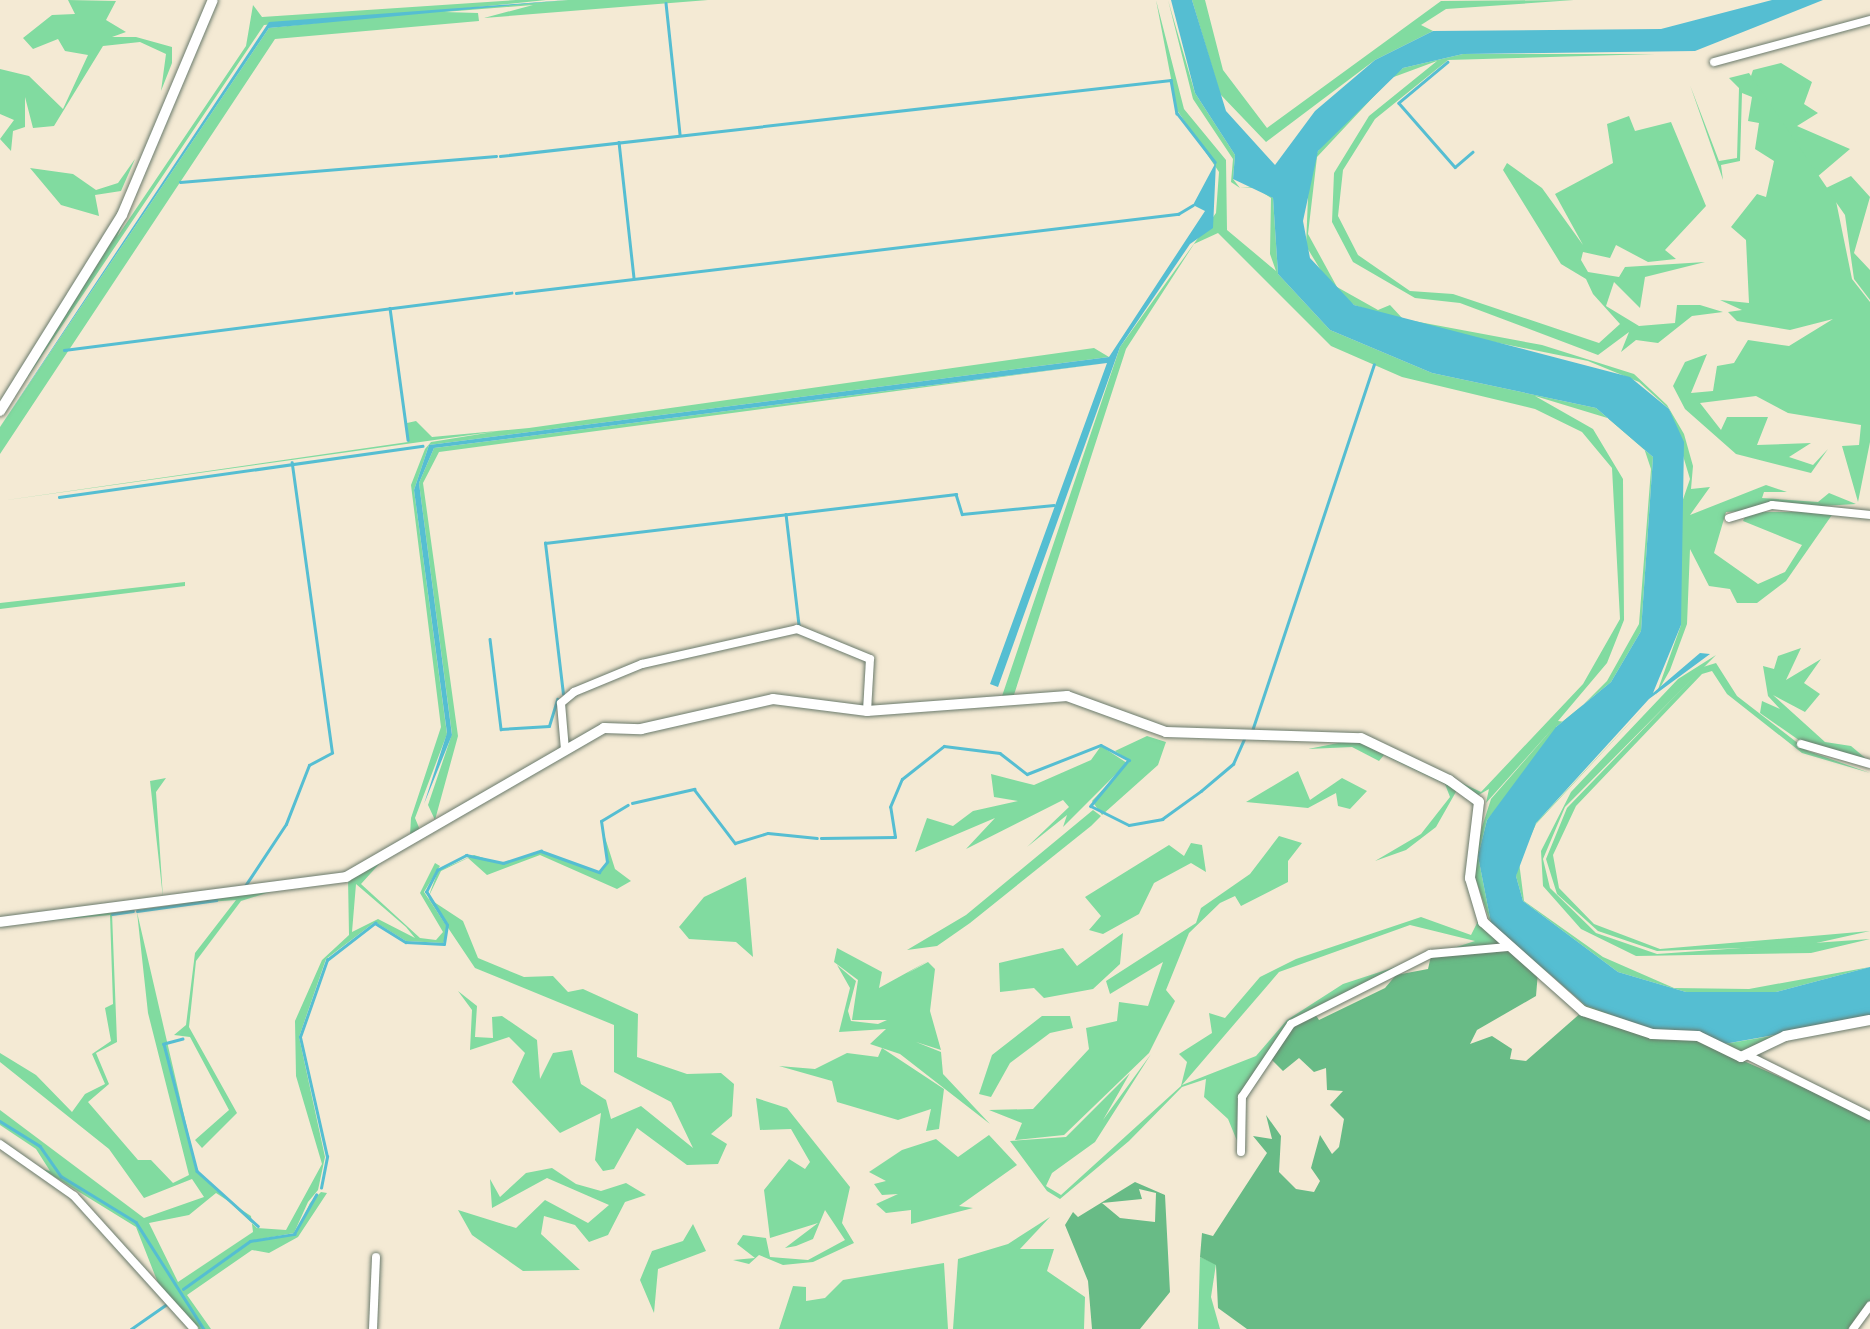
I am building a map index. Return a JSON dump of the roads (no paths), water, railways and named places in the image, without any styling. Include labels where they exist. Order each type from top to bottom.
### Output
[{"type":"street","points":[[0,410],[122,214],[214,0]]},
{"type":"street","points":[[1714,62],[1870,20]]},
{"type":"street","points":[[1729,518],[1772,506],[1870,515]]},
{"type":"street","points":[[565,750],[560,703],[574,692],[642,664],[797,630],[870,659],[868,711]]},
{"type":"street","points":[[0,922],[346,877],[604,728],[641,730],[736,702],[799,699],[868,711],[1067,696],[1166,732],[1361,738],[1479,802],[1474,901],[1508,947],[1584,1010],[1749,1056],[1870,1116]]},
{"type":"street","points":[[1801,744],[1870,764]]},
{"type":"street","points":[[1242,1152],[1242,1096],[1291,1024],[1430,954],[1508,947]]},
{"type":"street","points":[[1749,1056],[1786,1036],[1870,1020]]},
{"type":"street","points":[[0,1144],[81,1202],[194,1329]]},
{"type":"street","points":[[373,1329],[376,1257]]},
{"type":"street","points":[[1852,1329],[1870,1306]]},
{"type":"water","points":[[568,0],[269,28],[0,427],[269,22]]},
{"type":"water","points":[[1171,0],[1192,0],[1226,111],[1275,165],[1315,111],[1375,60],[1433,31],[1661,29],[1772,0],[1823,0],[1695,51],[1463,54],[1403,68],[1318,151],[1303,221],[1310,258],[1354,305],[1630,377],[1669,409],[1684,442],[1681,625],[1653,693],[1700,653],[1710,654],[1649,699],[1536,823],[1516,876],[1523,901],[1618,972],[1686,992],[1776,992],[1870,967],[1870,1018],[1724,1044],[1652,1030],[1585,1005],[1491,923],[1478,856],[1487,820],[1556,727],[1611,682],[1641,631],[1653,457],[1596,408],[1432,373],[1330,330],[1278,274],[1273,198],[1233,179],[1235,155],[1195,93]]},
{"type":"water","points":[[1216,162],[1213,228],[1190,244],[1120,347],[998,687],[990,684],[1107,363],[434,448],[419,483],[452,735],[424,804],[447,733],[414,490],[429,445],[1109,357],[1205,211],[1193,205]]},
{"type":"waterway","points":[[666,3],[680,134]]},
{"type":"waterway","points":[[1448,62],[1399,103],[1455,167],[1472,152]]},
{"type":"waterway","points":[[500,156],[1171,80],[1177,113],[1215,162]]},
{"type":"waterway","points":[[619,142],[634,278]]},
{"type":"waterway","points":[[180,182],[496,156]]},
{"type":"waterway","points":[[516,293],[1178,214],[1193,205]]},
{"type":"waterway","points":[[64,350],[511,293]]},
{"type":"waterway","points":[[390,308],[408,440]]},
{"type":"waterway","points":[[1252,731],[1374,365]]},
{"type":"waterway","points":[[59,497],[422,446]]},
{"type":"waterway","points":[[245,886],[286,824],[309,765],[332,753],[292,463]]},
{"type":"waterway","points":[[563,694],[545,543],[956,494],[962,514],[1054,505]]},
{"type":"waterway","points":[[786,514],[799,624]]},
{"type":"waterway","points":[[490,639],[501,729],[549,726],[557,699]]},
{"type":"waterway","points":[[821,838],[895,837],[890,807],[902,779],[944,746],[1000,753],[1027,774],[1101,745],[1129,760],[1091,806],[1129,825],[1162,819],[1201,791],[1233,764],[1244,739]]},
{"type":"waterway","points":[[632,803],[694,789],[735,843],[768,833],[817,838]]},
{"type":"waterway","points":[[321,1188],[327,1157],[300,1037],[327,960],[375,923],[406,942],[444,944],[447,925],[426,892],[437,870],[466,855],[503,863],[541,851],[599,872],[607,862],[601,821],[628,805]]},
{"type":"waterway","points":[[137,911],[216,900]]},
{"type":"waterway","points":[[112,914],[133,911]]},
{"type":"waterway","points":[[183,1039],[164,1044],[197,1171],[258,1226]]},
{"type":"waterway","points":[[0,1121],[40,1146],[61,1176],[136,1222],[204,1329]]},
{"type":"waterway","points":[[183,1289],[250,1241],[294,1234],[316,1195]]},
{"type":"waterway","points":[[131,1329],[167,1304]]}]
